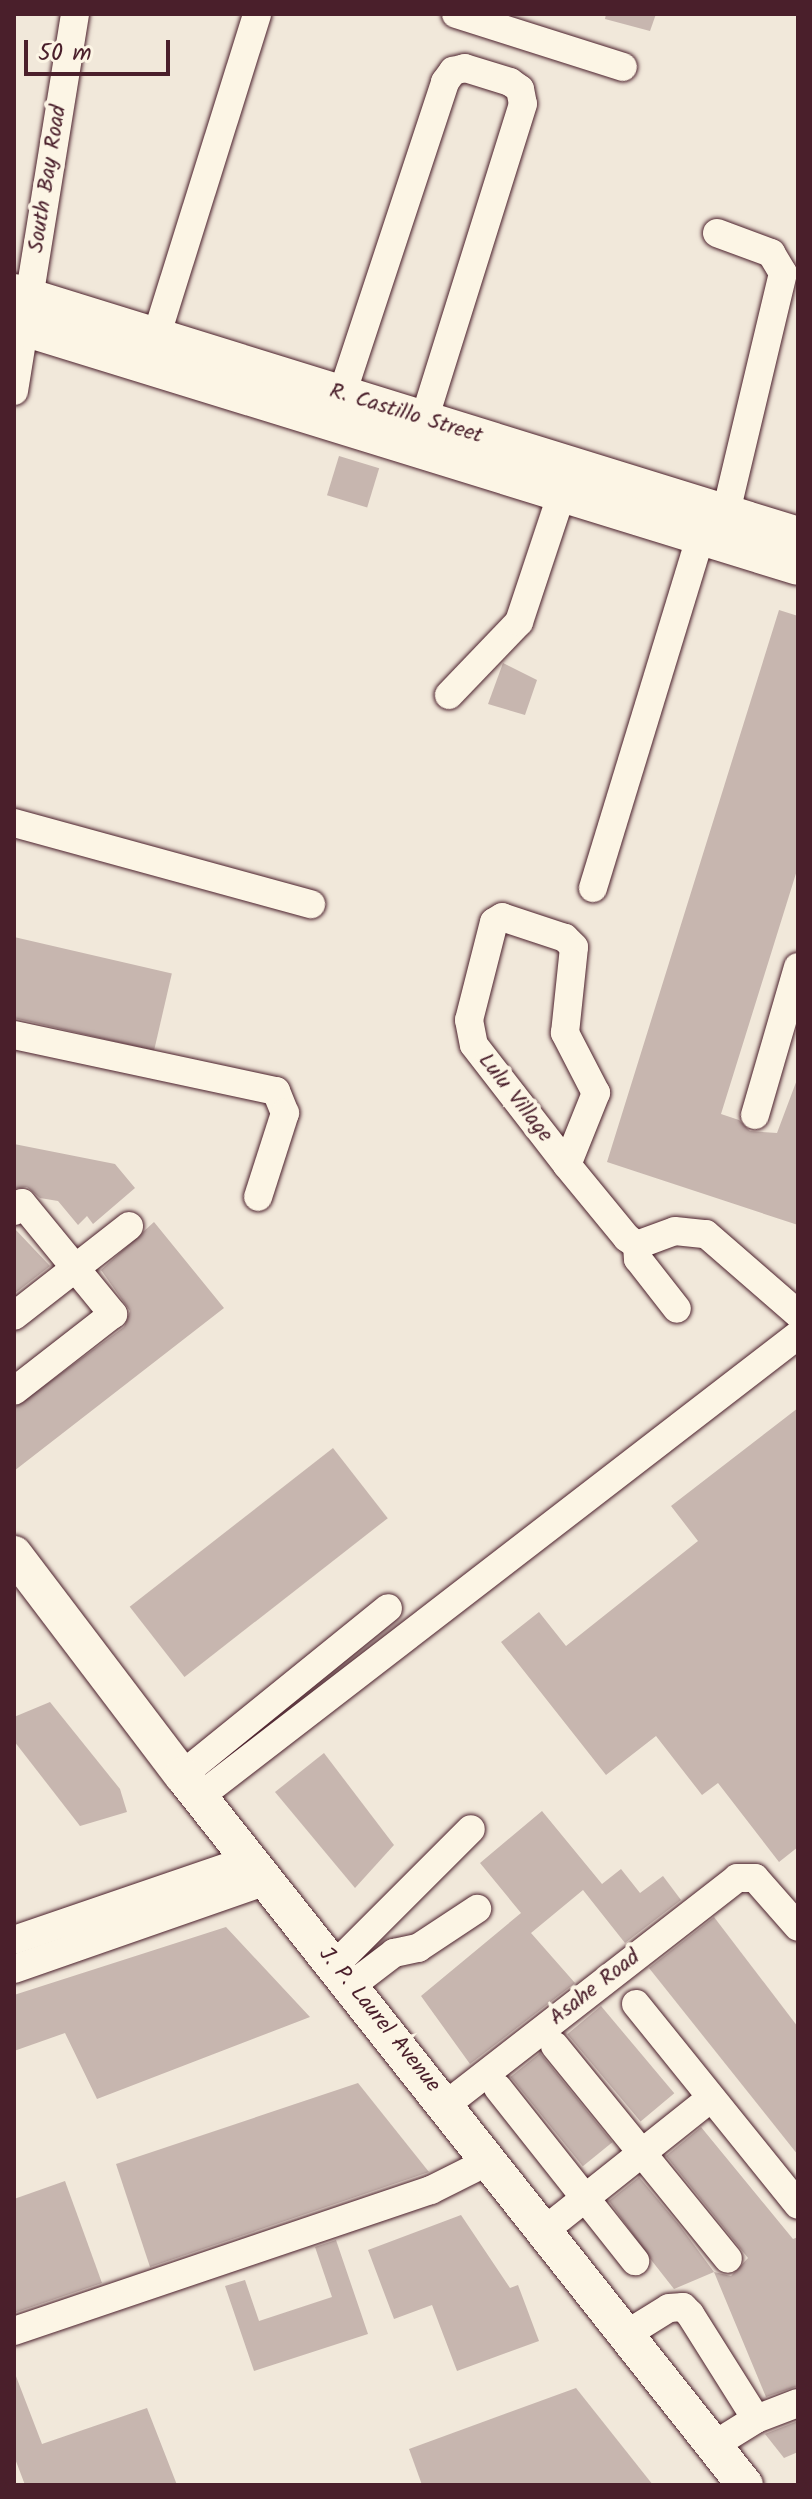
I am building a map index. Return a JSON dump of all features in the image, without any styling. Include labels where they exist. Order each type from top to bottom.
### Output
[{"type":"main road","name":"R. Castillo Street","points":[[20,311],[156,337],[424,419],[524,466],[562,493],[798,567]]},
{"type":"main road","name":"R. Castillo Street","points":[[20,311],[524,466],[726,512],[798,535]]},
{"type":"main road","name":"J. P. Laurel Avenue","points":[[14,1554],[190,1786],[447,2104],[745,2485]]},
{"type":"street","name":"South Bay Road","points":[[14,391],[20,311],[75,14]]},
{"type":"street","points":[[156,337],[257,14]]},
{"type":"street","points":[[456,14],[623,67]]},
{"type":"street","points":[[342,394],[445,82],[453,71],[465,68],[510,82],[520,89],[523,104],[424,419]]},
{"type":"street","points":[[717,233],[771,253],[783,273],[726,512]]},
{"type":"street","points":[[449,695],[519,622],[562,493]]},
{"type":"street","points":[[593,888],[700,538]]},
{"type":"street","points":[[14,823],[311,904]]},
{"type":"street","name":"Lulu Village","points":[[567,1165],[596,1093],[565,1033],[574,947],[565,938],[502,917],[494,922],[468,1030],[567,1165],[637,1245],[638,1259],[677,1309]]},
{"type":"street","points":[[755,1115],[798,967]]},
{"type":"street","points":[[14,1035],[276,1091],[285,1113],[258,1197]]},
{"type":"street","points":[[14,1211],[22,1203],[77,1266],[113,1314],[14,1391]]},
{"type":"street","points":[[14,1316],[129,1226]]},
{"type":"street","points":[[190,1786],[798,1330],[706,1234],[675,1231],[637,1245]]},
{"type":"street","points":[[190,1786],[388,1608]]},
{"type":"street","points":[[344,1975],[471,1829]]},
{"type":"street","points":[[14,1940],[259,1870]]},
{"type":"street","points":[[14,1969],[259,1870]]},
{"type":"street","name":"Asahe Road","points":[[447,2104],[728,1884],[746,1876],[763,1885],[797,1925]]},
{"type":"street","points":[[344,1975],[394,1953],[418,1948],[477,1909]]},
{"type":"street","points":[[636,2004],[798,2205]]},
{"type":"street","points":[[555,2046],[728,2259]]},
{"type":"street","points":[[498,2088],[635,2261]]},
{"type":"street","points":[[545,2230],[711,2098]]},
{"type":"street","points":[[14,2331],[431,2190],[491,2160]]},
{"type":"street","points":[[627,2334],[669,2308],[683,2307],[756,2419]]},
{"type":"street","points":[[714,2445],[756,2419],[798,2403]]},
{"type":"building","points":[[606,14],[656,14],[650,31],[605,19]]},
{"type":"building","points":[[339,456],[379,468],[367,507],[327,495]]},
{"type":"building","points":[[779,610],[798,616],[798,867],[721,1114],[739,1120],[750,1131],[777,1133],[798,1077],[798,1225],[607,1162]]},
{"type":"building","points":[[503,663],[537,680],[525,715],[488,704]]},
{"type":"building","points":[[14,937],[172,973],[154,1050],[14,1018]]},
{"type":"building","points":[[14,1144],[115,1164],[135,1188],[93,1224],[87,1216],[78,1225],[58,1201],[40,1198],[27,1187],[14,1189]]},
{"type":"building","points":[[154,1222],[224,1308],[14,1471],[14,1408],[124,1327],[130,1311],[101,1270]]},
{"type":"building","points":[[14,1228],[50,1266],[14,1294]]},
{"type":"building","points":[[798,1408],[798,1847],[779,1862],[718,1783],[702,1795],[656,1736],[606,1775],[501,1642],[539,1612],[566,1646],[698,1541],[671,1506]]},
{"type":"building","points":[[333,1448],[388,1518],[184,1677],[130,1607]]},
{"type":"building","points":[[50,1702],[120,1789],[127,1812],[80,1826],[14,1741],[14,1717]]},
{"type":"building","points":[[324,1753],[394,1845],[355,1888],[275,1792]]},
{"type":"building","points":[[542,1811],[602,1884],[621,1869],[640,1893],[663,1876],[681,1900],[625,1943],[583,1890],[531,1933],[575,1983],[470,2064],[421,1996],[521,1913],[480,1863]]},
{"type":"building","points":[[714,1917],[798,2027],[798,2155],[649,1968]]},
{"type":"building","points":[[226,1927],[310,2017],[97,2099],[65,2033],[14,2051],[14,1995]]},
{"type":"building","points":[[601,2006],[674,2093],[641,2122],[567,2034]]},
{"type":"building","points":[[540,2053],[612,2142],[583,2166],[510,2077]]},
{"type":"building","points":[[358,2083],[429,2172],[150,2267],[116,2164]]},
{"type":"building","points":[[701,2127],[793,2239],[798,2237],[798,2386],[766,2397],[714,2272],[731,2276],[748,2258],[666,2156]]},
{"type":"building","points":[[639,2177],[714,2272],[674,2289],[609,2201]]},
{"type":"building","points":[[65,2181],[102,2283],[14,2313],[14,2199]]},
{"type":"building","points":[[461,2215],[510,2288],[518,2285],[539,2341],[457,2371],[432,2305],[394,2319],[368,2250]]},
{"type":"building","points":[[336,2240],[368,2334],[254,2371],[225,2286],[245,2280],[259,2321],[332,2297],[315,2247]]},
{"type":"building","points":[[14,2371],[42,2444],[147,2408],[177,2485],[25,2485],[14,2456]]},
{"type":"building","points":[[576,2388],[653,2485],[422,2485],[409,2449]]},
{"type":"building","points":[[798,2421],[798,2452],[784,2458],[765,2434]]}]
